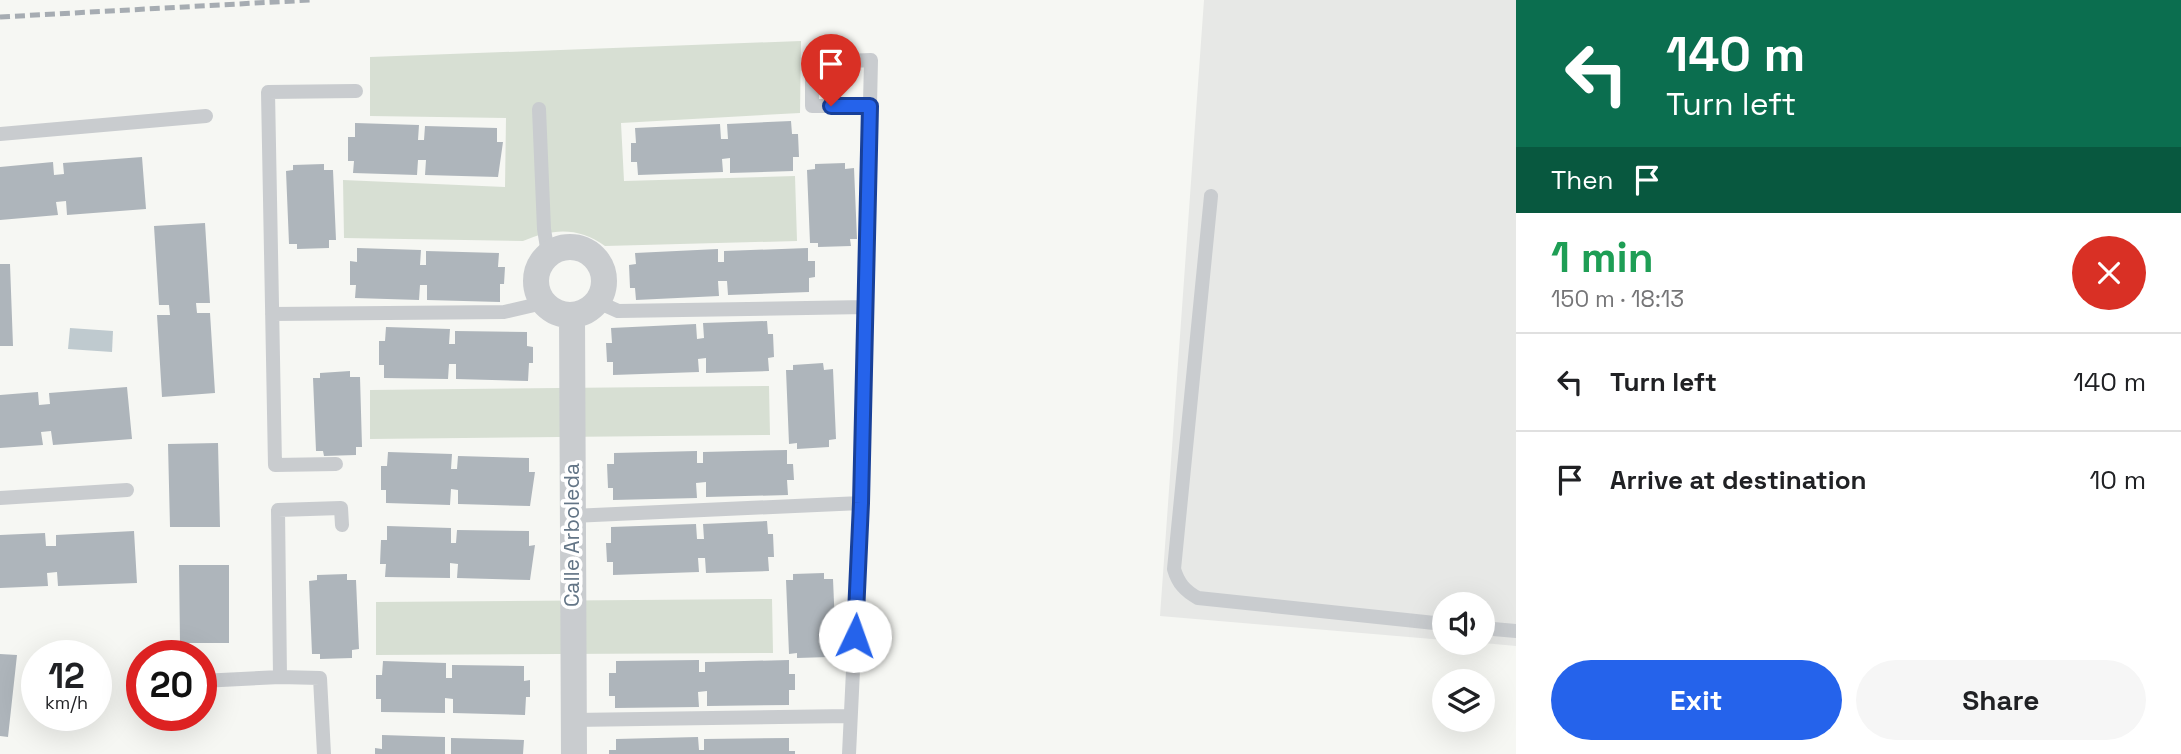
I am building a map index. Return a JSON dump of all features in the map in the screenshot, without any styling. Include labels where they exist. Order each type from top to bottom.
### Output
[{"type":"street","points":[[562,247],[574,247],[594,256],[601,265],[605,279],[598,302],[583,313],[572,316],[552,311],[543,303],[536,281],[541,263],[548,254],[562,247]]},
{"type":"street","name":"Calle Arboleda","points":[[572,316],[573,754]]},
{"type":"lane","points":[[849,754],[861,503],[866,307],[871,60],[812,62],[811,106],[870,106]]},
{"type":"lane","points":[[336,464],[275,466],[268,92],[356,91]]},
{"type":"lane","points":[[539,109],[544,229],[548,254]]},
{"type":"lane","points":[[0,134],[206,116]]},
{"type":"lane","points":[[1210,196],[1174,569],[1177,579],[1189,594],[1198,598],[1432,623]]},
{"type":"lane","points":[[598,302],[618,311],[866,307]]},
{"type":"lane","points":[[272,314],[504,312],[543,303]]},
{"type":"lane","points":[[0,498],[127,490]]},
{"type":"lane","points":[[572,516],[861,503]]},
{"type":"lane","points":[[280,677],[278,510],[341,508],[342,525]]},
{"type":"lane","points":[[1495,629],[1516,631]]},
{"type":"lane","points":[[217,680],[320,678],[324,754]]},
{"type":"lane","points":[[573,720],[850,716]]},
{"type":"shaded area","points":[[1204,0],[1516,0],[1516,646],[1495,644],[1495,592],[1432,592],[1432,639],[1160,616]]},
{"type":"shaded area","points":[[801,41],[800,113],[621,123],[624,181],[795,176],[797,241],[605,246],[585,235],[566,232],[545,234],[523,241],[344,238],[343,180],[505,187],[506,118],[370,116],[370,57]]},
{"type":"shaded area","points":[[70,328],[113,331],[112,352],[68,349]]},
{"type":"shaded area","points":[[769,386],[770,435],[370,439],[370,390]]},
{"type":"shaded area","points":[[772,599],[773,653],[376,655],[376,602]]},
{"type":"building","points":[[791,121],[792,134],[798,134],[799,157],[793,157],[793,171],[730,173],[730,158],[722,159],[723,172],[638,175],[637,162],[631,162],[631,143],[636,143],[635,128],[720,124],[721,139],[728,139],[727,124]]},
{"type":"building","points":[[355,123],[419,125],[418,140],[424,140],[425,126],[497,128],[497,142],[503,142],[498,177],[425,175],[426,160],[418,160],[417,175],[353,173],[354,161],[348,161],[348,137],[355,137]]},
{"type":"building","points":[[142,157],[146,209],[67,215],[66,201],[56,202],[58,215],[0,220],[0,167],[53,162],[54,175],[64,174],[63,163]]},
{"type":"building","points":[[845,163],[845,169],[854,168],[857,239],[850,239],[851,246],[818,247],[818,243],[810,243],[807,170],[815,169],[815,164]]},
{"type":"building","points":[[324,164],[324,170],[333,170],[336,240],[329,240],[329,248],[297,249],[297,244],[289,244],[286,171],[293,170],[293,165]]},
{"type":"building","points":[[205,223],[210,303],[196,303],[197,313],[210,313],[215,393],[162,397],[157,315],[170,315],[169,305],[159,305],[154,226]]},
{"type":"building","points":[[357,248],[421,250],[420,265],[426,265],[426,251],[499,253],[498,267],[505,267],[504,284],[500,284],[500,302],[427,300],[427,285],[420,285],[419,300],[355,298],[356,285],[350,285],[350,261],[357,262]]},
{"type":"building","points":[[808,248],[808,261],[815,261],[815,277],[809,278],[809,292],[728,295],[727,281],[718,281],[719,296],[636,300],[635,288],[630,288],[629,265],[636,264],[635,253],[718,249],[718,262],[724,262],[724,251]]},
{"type":"building","points":[[0,264],[10,264],[13,346],[0,346]]},
{"type":"building","points":[[767,321],[768,334],[773,334],[774,357],[768,358],[769,371],[706,373],[706,358],[698,359],[699,372],[613,375],[613,362],[607,362],[606,343],[612,343],[611,328],[696,324],[697,339],[704,338],[703,323]]},
{"type":"building","points":[[386,327],[450,329],[449,344],[455,344],[455,331],[527,332],[527,346],[533,347],[533,363],[529,363],[528,381],[456,379],[456,364],[449,364],[448,379],[384,378],[384,365],[379,365],[379,341],[385,341]]},
{"type":"building","points":[[823,363],[824,370],[833,369],[836,439],[829,440],[829,447],[797,449],[797,443],[789,444],[786,370],[793,370],[793,365]]},
{"type":"building","points":[[350,371],[350,377],[360,377],[362,447],[356,447],[356,455],[324,456],[323,451],[316,451],[313,378],[320,378],[320,373]]},
{"type":"building","points":[[127,387],[132,439],[53,445],[51,431],[41,432],[43,445],[0,448],[0,395],[38,392],[39,405],[50,404],[49,393]]},
{"type":"building","points":[[218,443],[220,527],[170,527],[168,444]]},
{"type":"building","points":[[787,450],[787,464],[793,464],[794,480],[787,480],[788,495],[706,497],[706,482],[696,483],[697,498],[613,500],[613,488],[608,488],[607,464],[614,464],[614,453],[697,451],[697,463],[703,463],[703,452]]},
{"type":"building","points":[[388,452],[452,454],[451,469],[457,469],[458,456],[529,458],[529,472],[535,472],[530,506],[458,504],[458,490],[451,489],[450,505],[386,503],[386,490],[381,490],[381,466],[387,466]]},
{"type":"building","points":[[767,521],[768,534],[773,534],[774,557],[768,557],[769,571],[706,573],[705,558],[698,558],[699,572],[613,575],[613,562],[607,562],[606,543],[611,543],[611,527],[696,524],[697,539],[704,539],[703,524]]},
{"type":"building","points":[[387,526],[451,528],[451,543],[456,543],[457,530],[529,531],[529,546],[535,545],[530,580],[457,578],[458,564],[450,563],[450,578],[385,577],[386,564],[380,564],[381,540],[387,540]]},
{"type":"building","points":[[134,531],[137,583],[58,586],[57,572],[47,573],[48,586],[0,588],[0,535],[45,533],[46,546],[56,546],[56,535]]},
{"type":"building","points":[[179,565],[229,565],[229,643],[217,643],[217,640],[180,640]]},
{"type":"building","points":[[824,573],[824,579],[833,579],[836,649],[829,649],[829,657],[797,658],[797,653],[789,654],[786,580],[793,580],[793,574]]},
{"type":"building","points":[[347,574],[347,580],[356,580],[359,649],[352,650],[352,658],[320,659],[320,654],[312,654],[309,581],[317,580],[317,575]]},
{"type":"building","points":[[0,654],[17,655],[8,737],[0,736]]},
{"type":"building","points":[[699,660],[699,672],[705,672],[705,662],[789,660],[789,674],[795,674],[795,690],[789,690],[789,705],[707,706],[707,691],[698,692],[699,707],[615,708],[615,696],[609,696],[609,673],[616,673],[616,661]]},
{"type":"building","points":[[383,661],[446,663],[446,678],[452,678],[452,665],[524,666],[524,681],[530,680],[530,697],[526,697],[525,715],[453,713],[453,699],[445,698],[445,713],[381,712],[381,699],[376,699],[376,675],[382,675]]},
{"type":"building","points":[[382,735],[445,737],[445,754],[375,754],[375,748],[382,749]]},
{"type":"building","points":[[698,737],[699,750],[704,750],[704,739],[789,738],[789,751],[795,751],[795,754],[609,754],[609,750],[616,750],[616,739]]},
{"type":"building","points":[[451,738],[524,740],[523,754],[451,754]]},
{"type":"railway","points":[[0,17],[311,0]]},
{"type":"route","points":[[831,106],[870,106],[861,503],[855,636]]}]
